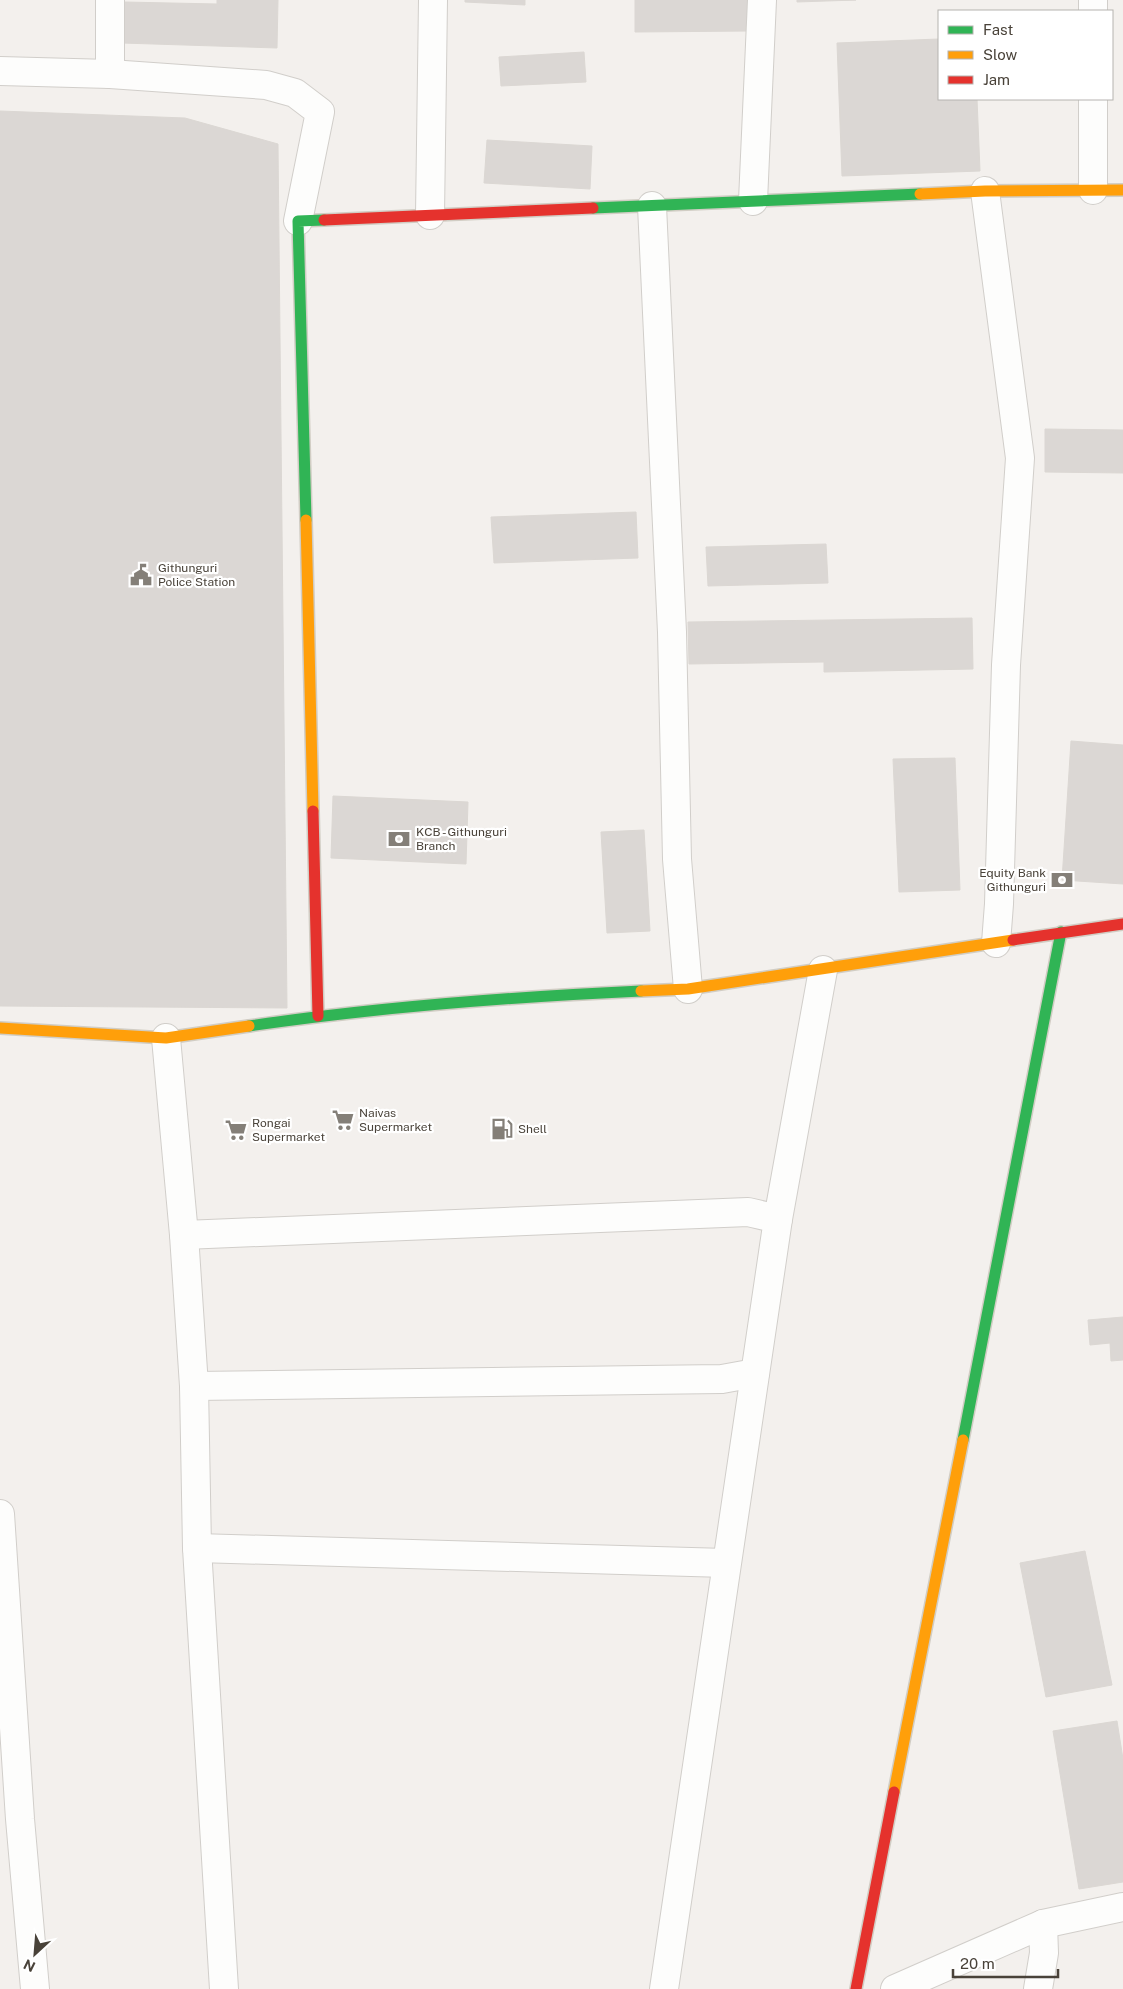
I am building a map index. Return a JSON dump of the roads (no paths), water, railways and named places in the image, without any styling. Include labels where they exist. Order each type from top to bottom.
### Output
[{"type":"street","points":[[110,0],[110,74]]},
{"type":"street","points":[[430,215],[433,0]]},
{"type":"street","points":[[753,201],[762,0]]},
{"type":"street","points":[[0,71],[110,74],[266,85],[295,92],[320,112],[298,221],[318,1016]]},
{"type":"street","points":[[1093,100],[1093,190]]},
{"type":"street","points":[[298,221],[984,191],[1123,190]]},
{"type":"street","points":[[984,191],[1020,458],[1006,665],[1000,904],[996,943]]},
{"type":"street","points":[[652,206],[672,632],[677,859],[688,989]]},
{"type":"street","points":[[0,1028],[166,1038],[318,1016],[552,995],[688,989],[1123,924]]},
{"type":"street","points":[[856,1989],[1061,932]]},
{"type":"street","points":[[664,1989],[778,1219],[823,970]]},
{"type":"street","points":[[166,1038],[184,1235],[194,1386],[197,1548],[224,1989]]},
{"type":"street","points":[[184,1235],[748,1212],[778,1219]]},
{"type":"street","points":[[194,1386],[712,1379],[755,1373]]},
{"type":"street","points":[[0,1514],[10,1820],[35,1989]]},
{"type":"street","points":[[197,1548],[726,1563]]},
{"type":"street","points":[[895,1989],[1043,1924],[1123,1907]]},
{"type":"street","points":[[1038,1989],[1044,1953],[1043,1924]]},
{"type":"place","name":"Githunguri Police Station","points":[[141,575]]},
{"type":"place","name":"KCB - Githunguri Branch","points":[[399,839]]},
{"type":"place","name":"Equity Bank Githunguri","points":[[1062,880]]},
{"type":"place","name":"Naivas Supermarket","points":[[343,1120]]},
{"type":"place","name":"Shell","points":[[502,1129]]},
{"type":"place","name":"Rongai Supermarket","points":[[236,1130]]}]
